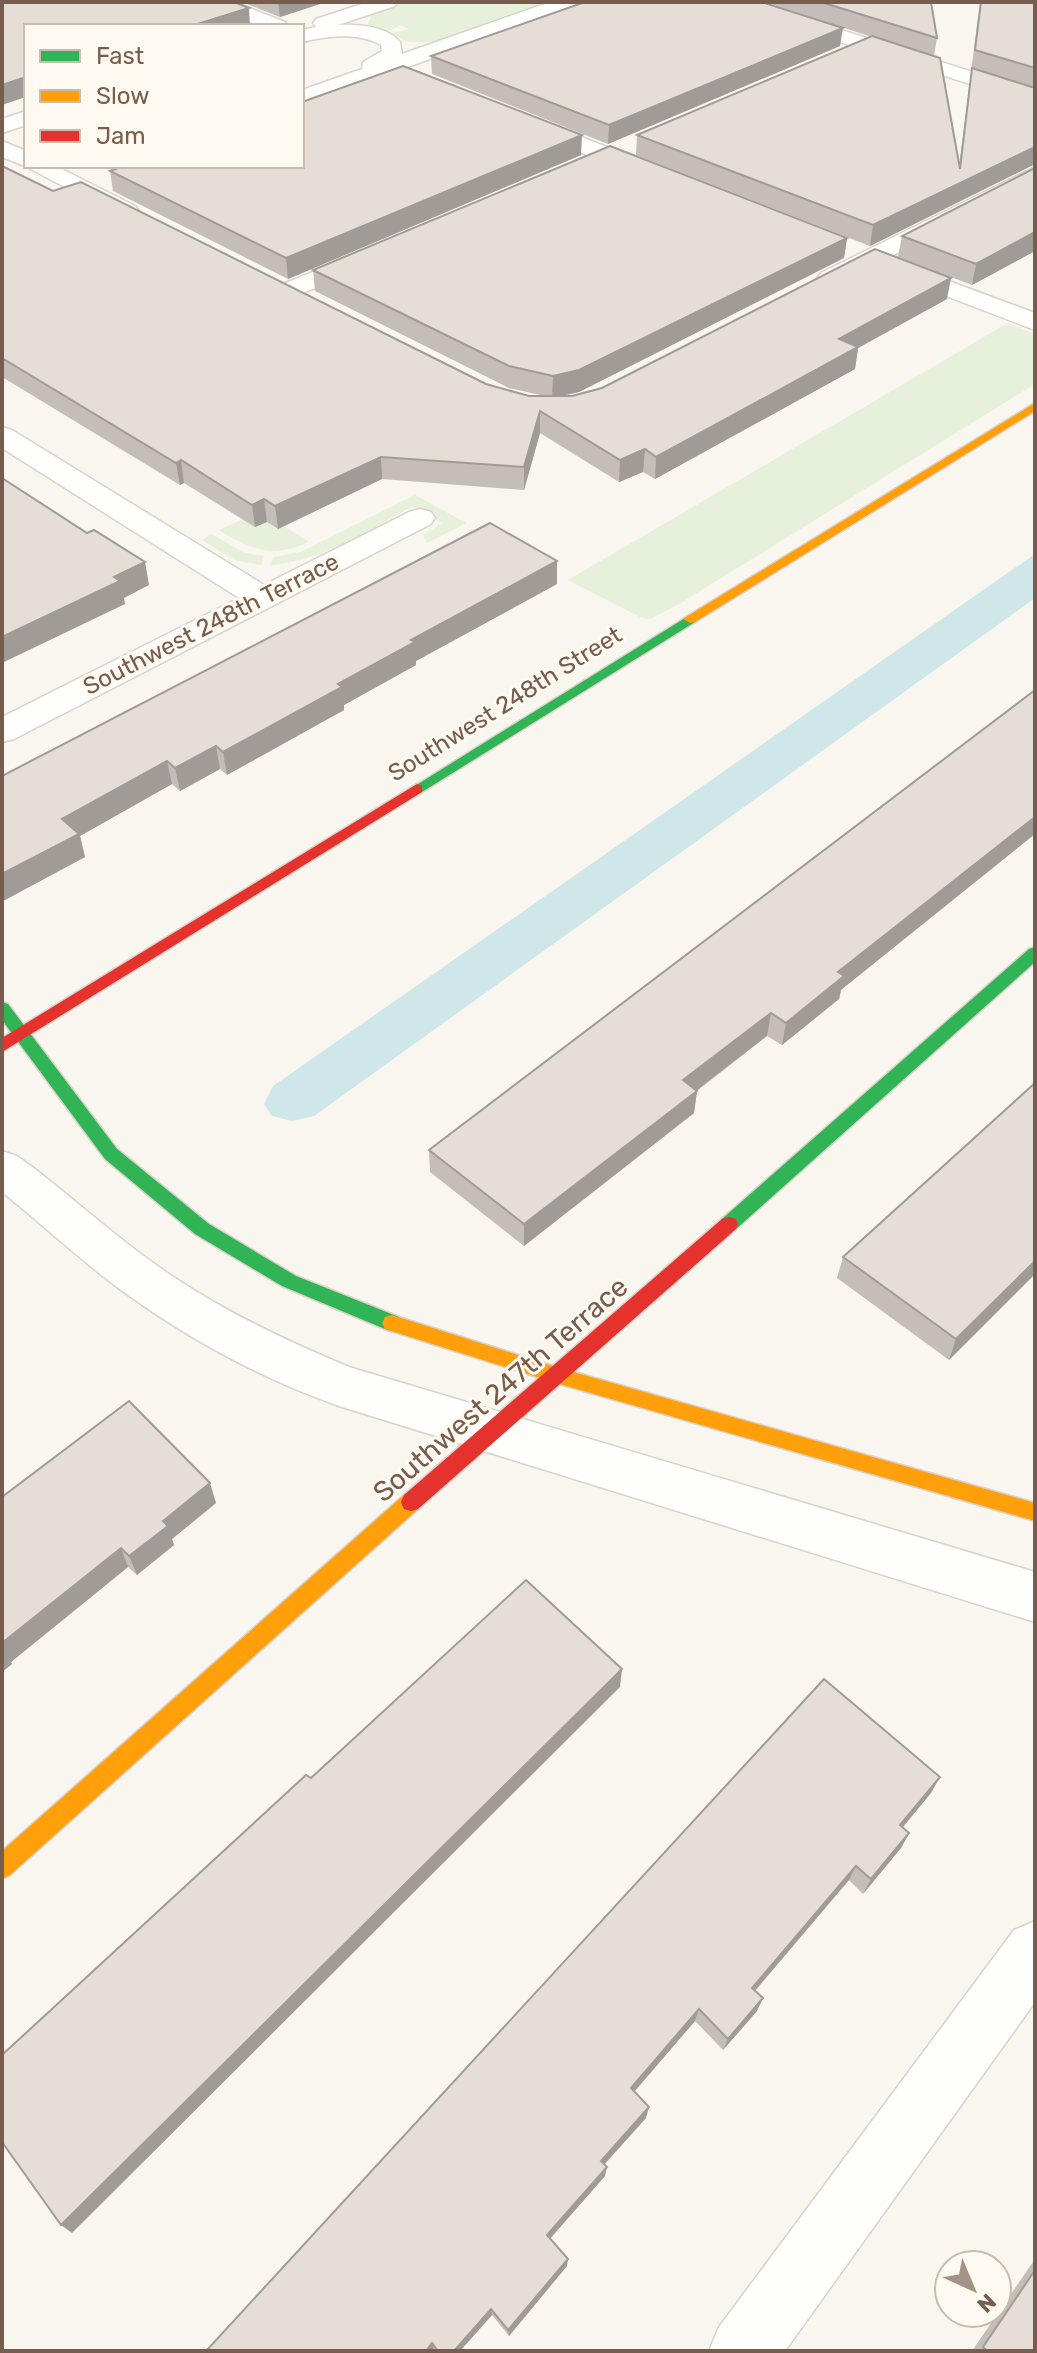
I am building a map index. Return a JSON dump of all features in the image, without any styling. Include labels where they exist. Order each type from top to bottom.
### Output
[{"type":"street","points":[[217,2],[273,24]]},
{"type":"street","points":[[304,33],[388,2]]},
{"type":"street","points":[[304,96],[569,2]]},
{"type":"street","points":[[734,2],[1035,99]]},
{"type":"street","points":[[304,34],[333,31],[379,36],[390,42],[394,49],[382,66]]},
{"type":"street","points":[[835,59],[868,45]]},
{"type":"street","points":[[321,70],[382,66],[469,100]]},
{"type":"street","points":[[510,117],[680,184]]},
{"type":"street","points":[[2,126],[24,119]]},
{"type":"street","points":[[579,167],[636,143]]},
{"type":"street","points":[[2,148],[24,159]]},
{"type":"street","points":[[42,168],[146,220]]},
{"type":"street","points":[[67,181],[101,169]]},
{"type":"street","points":[[813,287],[1035,174]]},
{"type":"street","points":[[317,306],[276,285],[395,245]]},
{"type":"street","points":[[841,247],[1035,322]]},
{"type":"street","name":"Southwest 248th Street","points":[[2,1046],[1035,406]]},
{"type":"street","points":[[2,436],[262,598]]},
{"type":"street","name":"Southwest 248th Terrace","points":[[2,731],[420,518]]},
{"type":"street","name":"Southwest 247th Terrace","points":[[2,1867],[430,1489],[489,1432],[1035,953]]},
{"type":"street","points":[[2,1008],[111,1154],[167,1202],[243,1255],[307,1290],[380,1319],[556,1375],[1035,1512]]},
{"type":"street","points":[[2,1168],[134,1275],[217,1329],[339,1385],[1035,1597]]},
{"type":"street","points":[[743,2351],[1035,1951]]},
{"type":"green space","points":[[405,2],[554,2],[438,42],[408,42],[391,33],[409,29],[400,25],[388,32],[368,25],[371,14]]},
{"type":"green space","points":[[1008,323],[1035,335],[1035,384],[679,604],[650,619],[642,618],[568,580]]},
{"type":"green space","points":[[415,495],[466,523],[427,543],[423,535],[442,523],[412,507],[326,551],[271,565],[273,557],[301,552]]},
{"type":"green space","points":[[243,519],[267,522],[278,529],[283,526],[309,542],[284,550],[262,550],[219,530]]},
{"type":"green space","points":[[211,534],[245,553],[264,556],[261,565],[234,560],[202,540]]},
{"type":"water","points":[[1035,554],[1035,598],[314,1116],[292,1121],[272,1116],[264,1104],[273,1086]]},
{"type":"building","points":[[2,2],[234,2],[249,8],[197,24],[24,24],[24,78],[2,85]]},
{"type":"building","points":[[585,2],[761,2],[843,28],[609,125],[431,56]]},
{"type":"building","points":[[821,2],[931,2],[937,38]]},
{"type":"building","points":[[981,2],[1035,2],[1035,68],[975,50]]},
{"type":"building","points":[[872,36],[940,58],[960,169],[972,68],[1035,88],[1035,147],[873,225],[637,135]]},
{"type":"building","points":[[403,66],[582,135],[286,258],[110,171],[118,168],[304,168],[304,101]]},
{"type":"building","points":[[610,146],[847,238],[579,370],[553,376],[509,366],[313,270]]},
{"type":"building","points":[[2,166],[53,191],[81,182],[486,384],[529,396],[572,396],[602,388],[875,249],[951,278],[839,339],[858,347],[656,457],[645,449],[620,460],[540,411],[524,467],[381,457],[275,506],[264,499],[252,505],[181,460],[176,463],[2,358]]},
{"type":"building","points":[[1035,168],[1035,232],[976,264],[902,236]]},
{"type":"building","points":[[2,478],[87,533],[94,530],[145,562],[114,577],[120,581],[2,637]]},
{"type":"building","points":[[490,523],[557,561],[411,640],[415,642],[338,684],[342,687],[223,752],[216,746],[175,768],[167,761],[62,819],[79,834],[2,874],[2,776]]},
{"type":"building","points":[[1035,690],[1035,817],[838,972],[844,976],[786,1023],[771,1013],[683,1080],[697,1091],[524,1224],[429,1150]]},
{"type":"building","points":[[1035,1083],[1035,1261],[956,1339],[843,1257]]},
{"type":"building","points":[[129,1401],[210,1483],[163,1521],[168,1526],[129,1556],[121,1548],[2,1643],[2,1497]]},
{"type":"building","points":[[526,1580],[622,1669],[61,2225],[2,2142],[2,2055],[306,1775],[311,1778]]},
{"type":"building","points":[[824,1679],[940,1777],[900,1825],[909,1833],[871,1879],[856,1866],[752,1988],[763,1998],[728,2039],[699,2009],[631,2088],[649,2107],[601,2161],[607,2167],[547,2235],[568,2259],[508,2330],[491,2309],[454,2351],[438,2351],[432,2343],[426,2351],[206,2351]]},
{"type":"building","points":[[1035,2270],[1035,2351],[987,2351],[983,2347],[995,2329],[1013,2329],[1013,2303]]},
{"type":"traffic: fast","points":[[417,789],[690,619]]},
{"type":"traffic: fast","points":[[729,1224],[1035,953]]},
{"type":"traffic: fast","points":[[2,1008],[111,1154],[202,1229],[289,1281],[392,1323]]},
{"type":"traffic: slow","points":[[690,619],[1035,406]]},
{"type":"traffic: slow","points":[[392,1323],[556,1375],[1035,1512]]},
{"type":"traffic: slow","points":[[2,1867],[411,1502]]},
{"type":"traffic: jam","points":[[2,1046],[417,789]]},
{"type":"traffic: jam","points":[[411,1502],[729,1224]]}]
